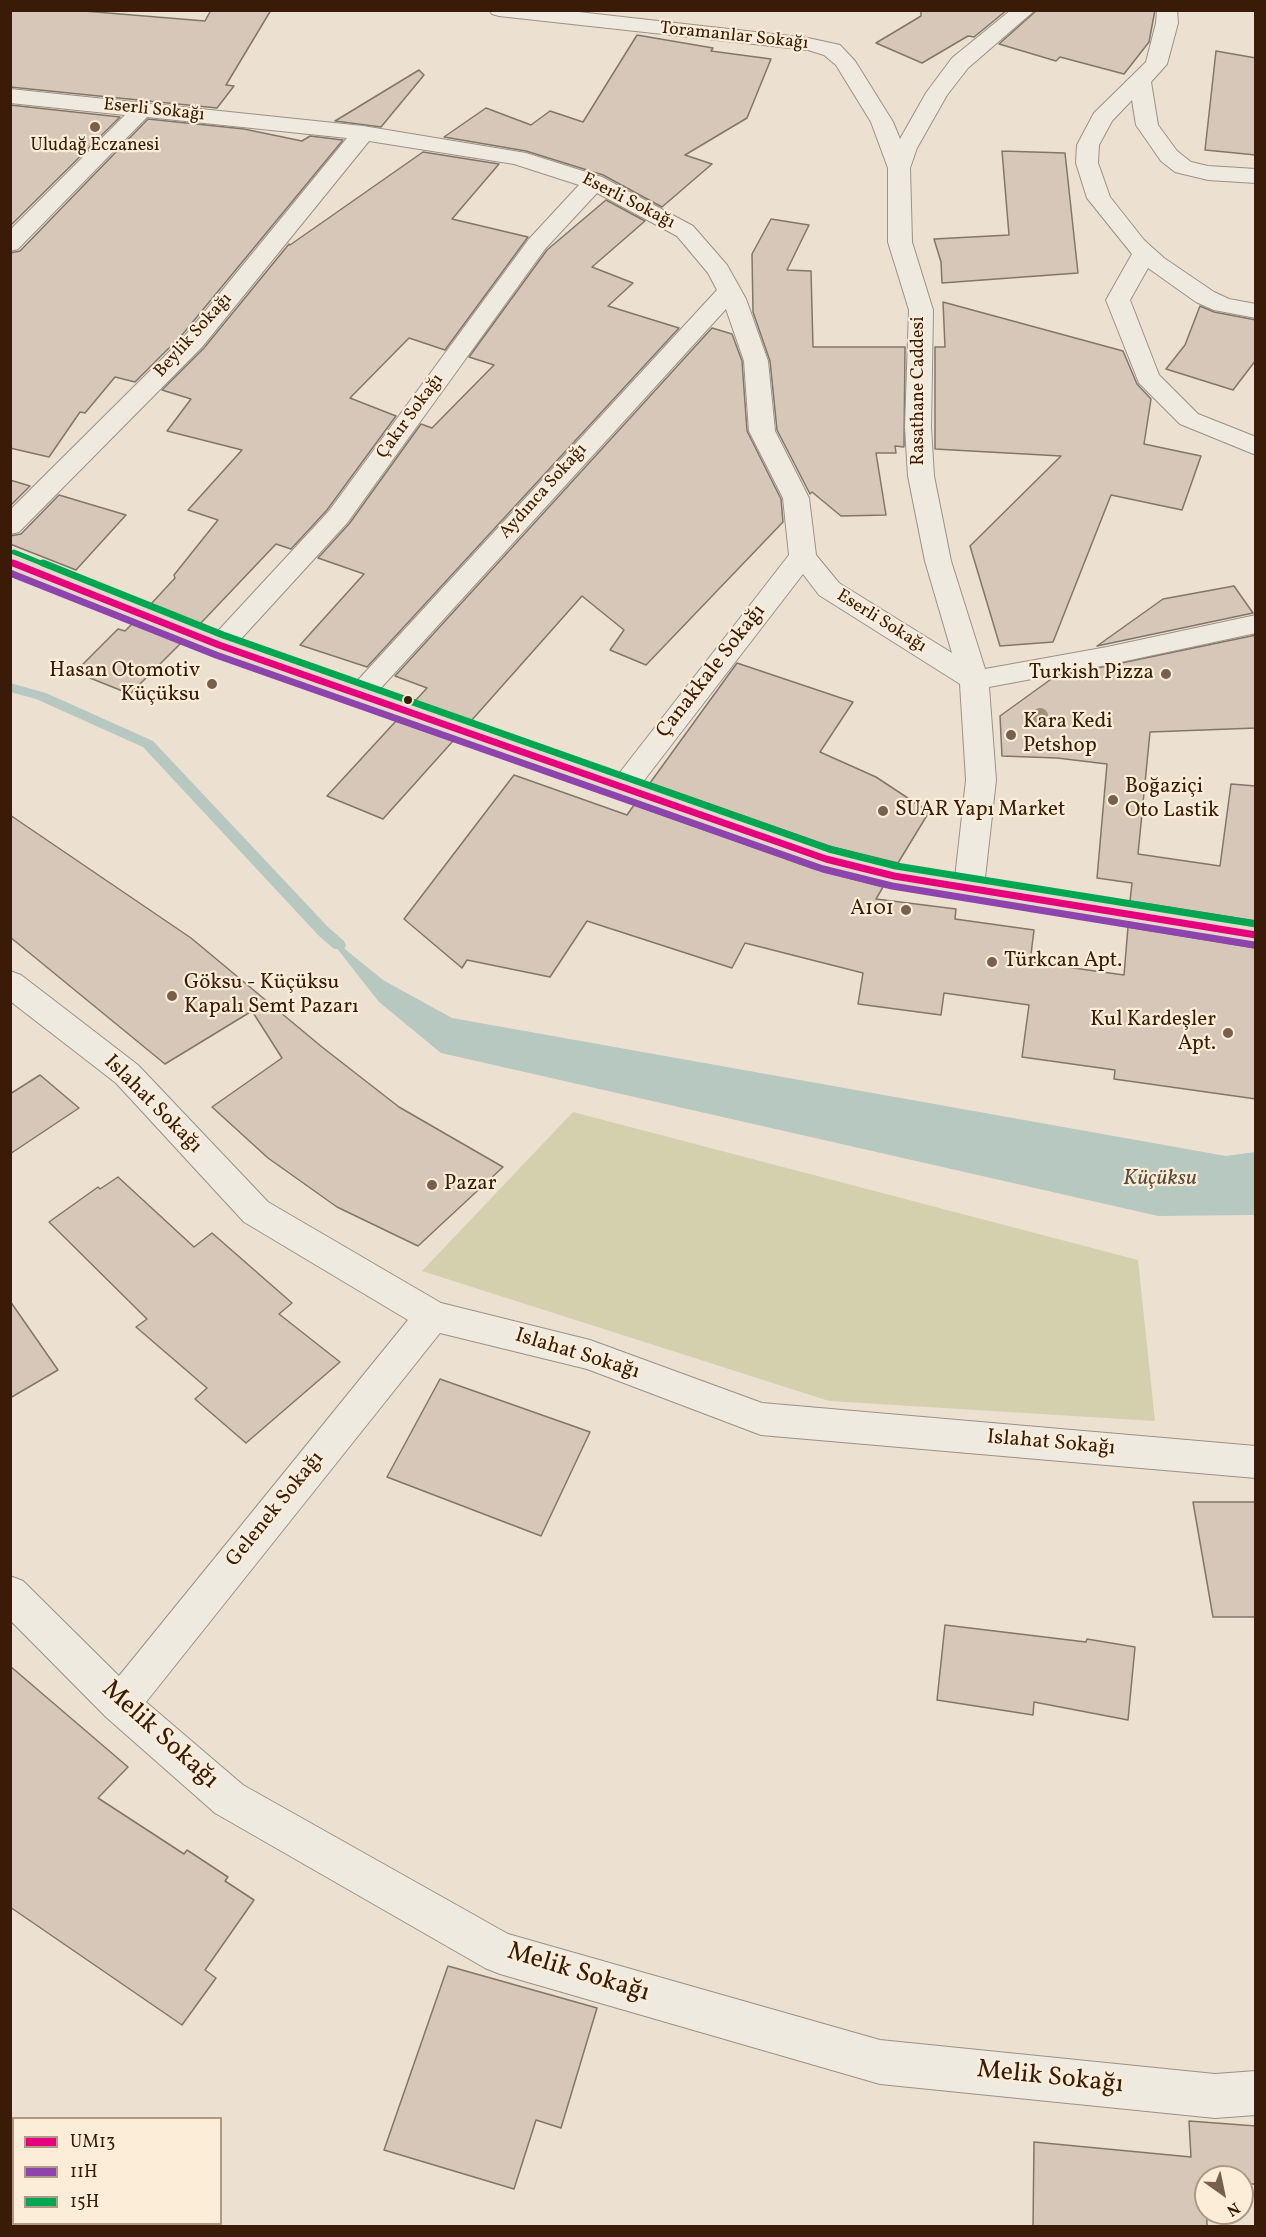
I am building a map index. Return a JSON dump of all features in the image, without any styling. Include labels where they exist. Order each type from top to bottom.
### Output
[{"type":"main road","points":[[10,562],[219,645],[360,693],[622,789],[826,859],[894,876],[969,886],[1256,935]]},
{"type":"street","name":"Toramanlar Sokağı","points":[[499,10],[808,44],[832,50],[844,61],[882,122],[899,168]]},
{"type":"street","points":[[631,10],[703,34]]},
{"type":"street","name":"Rasathane Caddesi","points":[[969,886],[981,780],[974,680],[938,561],[921,476],[918,427],[921,310],[900,242],[899,168],[917,126],[960,63],[1025,10]]},
{"type":"street","points":[[1167,10],[1167,23],[1156,64],[1102,118],[1088,145],[1087,163],[1100,198],[1145,253],[1180,282],[1205,297],[1223,304],[1256,311]]},
{"type":"street","points":[[1140,82],[1147,125],[1169,156],[1183,167],[1208,173],[1256,176]]},
{"type":"street","name":"Eserli Sokağı","points":[[10,96],[363,133],[518,158],[594,182],[685,231],[718,270],[729,291],[756,361],[762,431],[796,498],[803,556],[829,589],[974,680]]},
{"type":"street","points":[[10,244],[142,110]]},
{"type":"street","name":"Beylik Sokağı","points":[[10,526],[193,342],[363,133]]},
{"type":"street","name":"Çakır Sokağı","points":[[219,645],[338,517],[537,244],[594,182]]},
{"type":"street","points":[[1145,253],[1118,300],[1148,378],[1189,419],[1256,447]]},
{"type":"street","name":"Aydınca Sokağı","points":[[360,693],[729,291]]},
{"type":"street","name":"Çanakkale Sokağı","points":[[622,789],[803,556]]},
{"type":"street","points":[[974,680],[1256,624]]},
{"type":"street","name":"Islahat Sokağı","points":[[10,983],[127,1074],[256,1212],[432,1316],[590,1355],[761,1419],[1256,1462]]},
{"type":"street","name":"Gelenek Sokağı","points":[[120,1704],[432,1316]]},
{"type":"street","name":"Melik Sokağı","points":[[10,1593],[120,1704],[229,1799],[500,1953],[880,2062],[1215,2096],[1256,2093]]},
{"type":"shaded area","points":[[573,1112],[1138,1260],[1155,1421],[829,1401],[422,1271]]},
{"type":"water","name":"Küçüksu","points":[[324,932],[383,980],[452,1018],[1226,1156],[1255,1152],[1255,1215],[1158,1216],[441,1053],[379,1002]]},
{"type":"building","points":[[10,10],[72,10],[205,21],[211,10],[271,10],[226,85],[234,86],[217,108],[10,87]]},
{"type":"building","points":[[921,10],[1007,10],[974,37],[968,36],[922,63],[876,43],[921,16]]},
{"type":"building","points":[[1037,10],[1155,10],[1149,42],[1124,74],[1060,57],[1056,61],[999,44]]},
{"type":"building","points":[[637,35],[713,48],[711,51],[771,59],[747,118],[685,155],[712,164],[662,207],[603,175],[526,151],[444,137],[486,108],[531,125],[550,111],[583,122]]},
{"type":"building","points":[[1216,51],[1256,58],[1256,155],[1205,150]]},
{"type":"building","points":[[419,70],[424,75],[381,127],[335,121]]},
{"type":"building","points":[[10,105],[120,117],[10,226]]},
{"type":"building","points":[[148,119],[244,129],[302,141],[310,136],[343,140],[182,335],[135,382],[115,377],[85,413],[80,412],[49,457],[10,448],[10,253],[20,251]]},
{"type":"building","points":[[1002,151],[1065,153],[1078,273],[942,283],[941,262],[934,239],[1009,235]]},
{"type":"building","points":[[423,152],[499,164],[452,219],[528,237],[445,350],[409,338],[350,398],[396,416],[327,510],[291,549],[276,544],[200,624],[150,605],[175,578],[174,575],[218,520],[188,510],[242,450],[167,431],[191,399],[162,390],[204,348],[289,244]]},
{"type":"building","points":[[606,200],[645,221],[592,267],[633,283],[608,306],[679,328],[367,667],[300,645],[364,574],[318,558],[349,524],[421,424],[432,428],[494,365],[469,357],[547,250]]},
{"type":"building","points":[[771,219],[809,225],[787,270],[811,271],[813,347],[905,347],[904,447],[895,446],[896,453],[876,453],[886,515],[841,516],[812,492],[810,494],[777,430],[770,361],[753,312],[752,254]]},
{"type":"building","points":[[943,302],[1123,351],[1137,384],[1151,399],[1144,444],[1201,456],[1182,510],[1111,495],[1053,642],[1000,646],[970,546],[1061,456],[935,449],[935,347],[945,347]]},
{"type":"building","points":[[1200,306],[1214,312],[1256,320],[1256,360],[1233,390],[1166,369],[1185,345]]},
{"type":"building","points":[[712,328],[732,334],[742,361],[747,431],[781,499],[783,522],[646,665],[610,650],[624,630],[582,596],[471,721],[415,701],[427,688],[395,676]]},
{"type":"building","points":[[10,480],[30,486],[10,506]]},
{"type":"building","points":[[59,495],[126,515],[76,570],[10,544],[10,536],[21,534]]},
{"type":"building","points":[[1234,586],[1253,613],[1097,646],[1163,599]]},
{"type":"building","points":[[132,624],[181,643],[130,694],[75,672],[118,629],[125,631]]},
{"type":"building","points":[[1256,635],[1256,728],[1150,732],[1138,854],[1220,866],[1231,784],[1256,786],[1256,921],[1130,901],[1132,883],[1097,878],[1107,764],[1057,758],[1002,756],[1000,716],[1054,677]]},
{"type":"building","points":[[737,663],[853,702],[820,752],[876,777],[929,812],[898,863],[832,847],[650,783]]},
{"type":"building","points":[[396,721],[453,741],[383,819],[327,796]]},
{"type":"building","points":[[514,775],[627,815],[634,805],[814,869],[883,887],[876,899],[956,909],[955,919],[1034,930],[1030,962],[1124,975],[1128,927],[1256,948],[1256,1099],[1114,1079],[1115,1070],[1022,1057],[1029,1005],[944,993],[941,1015],[858,1004],[863,973],[745,943],[732,968],[587,921],[550,977],[467,960],[462,968],[404,919]]},
{"type":"building","name":"Göksu - Küçüksu Kapalı Semt Pazarı","points":[[10,815],[191,938],[322,1047],[399,1107],[503,1167],[418,1246],[337,1207],[268,1158],[212,1107],[282,1058],[252,1011],[165,1064],[10,937]]},
{"type":"building","points":[[40,1075],[79,1108],[10,1154],[10,1094]]},
{"type":"building","points":[[118,1177],[194,1247],[212,1233],[292,1303],[279,1314],[340,1362],[246,1443],[195,1399],[207,1388],[136,1327],[147,1319],[49,1222],[98,1187],[100,1189]]},
{"type":"building","points":[[10,1301],[58,1370],[10,1398]]},
{"type":"building","points":[[440,1379],[590,1432],[541,1536],[387,1477]]},
{"type":"building","points":[[1193,1502],[1256,1502],[1256,1617],[1213,1617]]},
{"type":"building","points":[[945,1625],[1086,1642],[1087,1639],[1135,1647],[1128,1720],[1034,1702],[1033,1715],[937,1700]]},
{"type":"building","points":[[10,1666],[128,1767],[98,1798],[184,1854],[187,1850],[228,1877],[225,1881],[254,1900],[205,1970],[216,1978],[182,2025],[10,1907]]},
{"type":"building","points":[[448,1966],[597,2008],[561,2128],[536,2120],[514,2189],[384,2150]]},
{"type":"building","points":[[1189,2121],[1256,2126],[1256,2184],[1254,2184],[1254,2165],[1194,2165],[1194,2225],[1207,2226],[1033,2226],[1034,2142],[1191,2157]]},
{"type":"waterway","points":[[10,687],[41,696],[148,744],[324,932],[339,945]]},
{"type":"transit line","name":"15H","points":[[14,552],[223,635],[829,849],[896,866],[1256,924]]},
{"type":"transit line","name":"UM13","points":[[10,562],[219,645],[826,859],[894,876],[1256,935]]},
{"type":"transit line","name":"11H","points":[[10,573],[216,655],[823,869],[892,886],[1254,945]]},
{"type":"place","name":"Uludağ Eczanesi","points":[[95,127]]},
{"type":"place","name":"Turkish Pizza","points":[[1166,674]]},
{"type":"place","name":"Hasan Otomotiv Küçüksu","points":[[212,684]]},
{"type":"place","name":"Kara Kedi Petshop","points":[[1011,735]]},
{"type":"place","name":"Boğaziçi Oto Lastik","points":[[1113,800]]},
{"type":"place","name":"SUAR Yapı Market","points":[[883,811]]},
{"type":"place","name":"A101","points":[[906,910]]},
{"type":"place","name":"Türkcan Apt.","points":[[992,962]]},
{"type":"place","name":"Göksu - Küçüksu Kapalı Semt Pazarı","points":[[172,996]]},
{"type":"place","name":"Kul Kardeşler Apt.","points":[[1228,1033]]},
{"type":"place","name":"Pazar","points":[[432,1185]]}]
